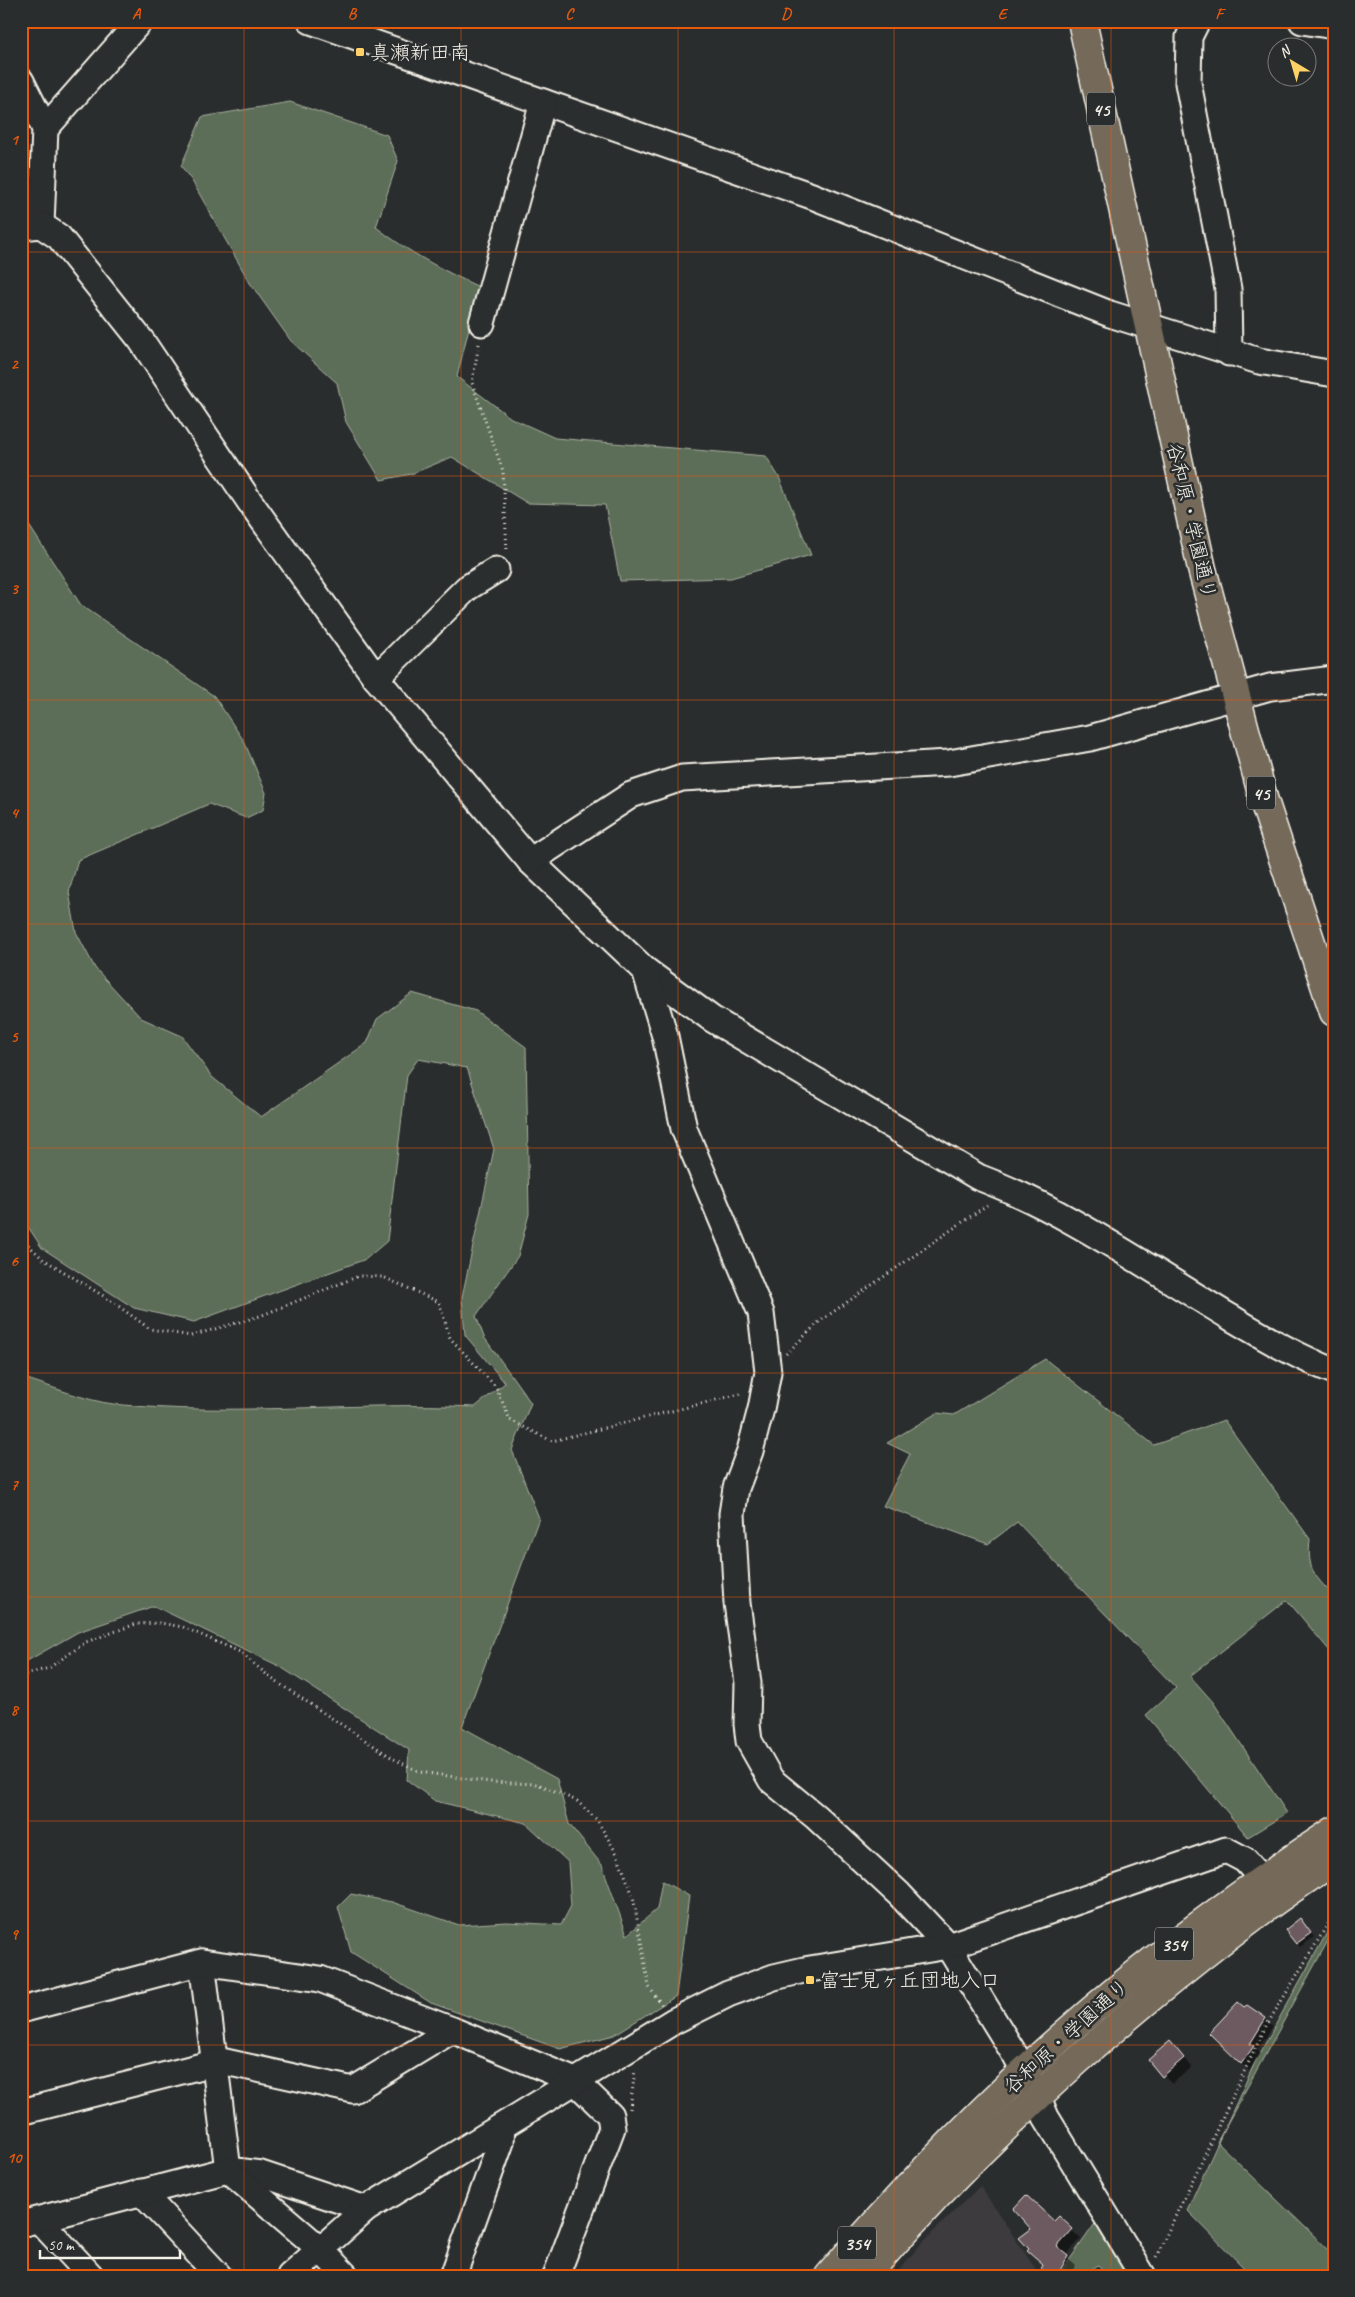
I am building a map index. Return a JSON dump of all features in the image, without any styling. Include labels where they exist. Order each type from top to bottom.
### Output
[{"type":"main road","name":"谷和原・学園通り","points":[[1082,21],[1202,570],[1264,801],[1334,1012]]},
{"type":"main road","name":"谷和原・学園通り","points":[[829,2276],[892,2204],[1024,2071],[1138,1972],[1262,1879],[1334,1832]]},
{"type":"main road","name":"谷和原・学園通り","points":[[865,2276],[899,2236],[1037,2095],[1212,1947],[1334,1861]]},
{"type":"street","points":[[140,21],[46,129],[31,226],[59,237],[141,340],[250,502],[376,678],[530,861],[645,970],[712,1019],[978,1177],[1010,1189],[1088,1232],[1293,1354],[1334,1371]]},
{"type":"street","points":[[311,21],[812,196],[1069,298],[1148,326],[1259,361],[1334,374]]},
{"type":"street","points":[[1197,21],[1189,37],[1188,83],[1228,289],[1230,353]]},
{"type":"street","points":[[1302,21],[1334,26]]},
{"type":"street","points":[[21,81],[46,129]]},
{"type":"street","points":[[482,323],[543,102]]},
{"type":"street","points":[[376,678],[467,588],[496,570]]},
{"type":"street","points":[[530,861],[631,795],[682,778],[949,763],[1090,738],[1270,687],[1334,679]]},
{"type":"street","points":[[645,970],[665,1036],[684,1129],[761,1313],[766,1380],[750,1451],[736,1488],[732,1514],[737,1603],[748,1683],[749,1741],[771,1780],[816,1817],[899,1894],[948,1946],[1024,2071],[1046,2117],[1149,2267]]},
{"type":"street","points":[[290,2276],[319,2248],[366,2209],[674,2022],[728,1994],[774,1977],[948,1946],[1226,1850],[1245,1860],[1262,1879]]},
{"type":"street","points":[[21,2010],[202,1962],[320,1979],[452,2030],[575,2081],[610,2115],[612,2128],[556,2276]]},
{"type":"street","points":[[202,1962],[213,2063],[228,2170],[319,2248],[346,2276]]},
{"type":"street","points":[[21,2112],[220,2061],[353,2090],[452,2030]]},
{"type":"street","points":[[453,2276],[502,2142],[502,2127]]},
{"type":"street","points":[[30,2222],[228,2170],[260,2174],[366,2209]]},
{"type":"street","points":[[141,2192],[219,2276]]},
{"type":"street","points":[[30,2222],[91,2276]]},
{"type":"path","points":[[482,323],[472,383],[503,471],[507,560],[496,570]]},
{"type":"path","points":[[21,1238],[43,1260],[110,1300],[150,1330],[191,1336],[260,1316],[359,1276],[383,1277],[439,1302],[450,1338],[484,1372],[496,1387],[510,1420],[552,1442],[766,1380],[820,1322],[1010,1189]]},
{"type":"path","points":[[21,1676],[49,1668],[86,1642],[136,1624],[160,1623],[183,1627],[240,1652],[272,1679],[394,1759],[420,1772],[490,1782],[538,1784],[577,1801],[597,1820],[617,1854],[633,1896],[649,1987],[674,2022]]},
{"type":"path","points":[[1149,2267],[1265,2028],[1331,1919],[1334,1907]]},
{"type":"shaded area","points":[[980,2186],[1040,2276],[894,2276],[922,2243]]},
{"type":"green space","points":[[290,102],[387,135],[398,161],[376,227],[400,245],[479,287],[457,377],[511,418],[555,438],[766,456],[779,477],[811,555],[731,578],[620,581],[605,505],[527,503],[452,457],[411,474],[381,480],[346,422],[337,383],[291,341],[250,283],[192,181],[181,166],[202,117]]},
{"type":"green space","points":[[21,513],[81,605],[214,696],[244,741],[266,793],[263,810],[246,818],[209,804],[78,860],[69,892],[76,932],[95,968],[141,1018],[182,1036],[212,1077],[261,1117],[367,1043],[377,1019],[412,993],[476,1011],[526,1047],[529,1214],[518,1256],[476,1316],[484,1337],[531,1403],[512,1450],[539,1518],[462,1727],[557,1779],[569,1824],[602,1865],[627,1935],[657,1909],[662,1881],[689,1896],[676,1996],[614,2035],[560,2049],[431,2003],[351,1952],[338,1907],[351,1894],[392,1902],[459,1925],[507,1922],[561,1925],[571,1906],[568,1862],[526,1823],[435,1801],[407,1780],[409,1750],[279,1666],[154,1606],[78,1632],[27,1661],[21,1661],[21,1377],[79,1396],[113,1404],[203,1409],[384,1406],[475,1407],[505,1383],[465,1335],[462,1297],[494,1149],[467,1068],[418,1059],[407,1075],[387,1241],[366,1259],[194,1322],[134,1308],[42,1248],[21,1216]]},
{"type":"green space","points":[[1045,1359],[1154,1445],[1224,1420],[1310,1539],[1309,1550],[1313,1571],[1334,1597],[1334,1656],[1287,1600],[1190,1676],[1213,1702],[1287,1813],[1248,1837],[1146,1715],[1176,1688],[1017,1522],[988,1544],[883,1506],[910,1454],[887,1443],[937,1413],[954,1415]]},
{"type":"green space","points":[[1334,1920],[1334,1930],[1225,2128],[1256,2060]]},
{"type":"green space","points":[[1218,2143],[1334,2255],[1334,2276],[1252,2276],[1187,2210]]},
{"type":"green space","points":[[1099,2218],[1138,2276],[1109,2276],[1098,2265],[1083,2276],[1058,2276]]},
{"type":"building","points":[[1300,1918],[1311,1933],[1296,1944],[1285,1930]]},
{"type":"building","points":[[1238,2002],[1244,2007],[1247,2005],[1266,2018],[1250,2044],[1254,2046],[1241,2064],[1209,2033]]},
{"type":"building","points":[[1170,2041],[1184,2058],[1162,2077],[1148,2060]]},
{"type":"building","points":[[1026,2195],[1054,2221],[1059,2216],[1073,2229],[1057,2247],[1068,2256],[1057,2276],[1048,2276],[1041,2269],[1043,2265],[1027,2251],[1029,2249],[1019,2238],[1031,2229],[1013,2209]]},
{"type":"place","name":"真瀬新田南","points":[[360,52]]},
{"type":"place","name":"富士見ヶ丘団地入口","points":[[810,1980]]}]
